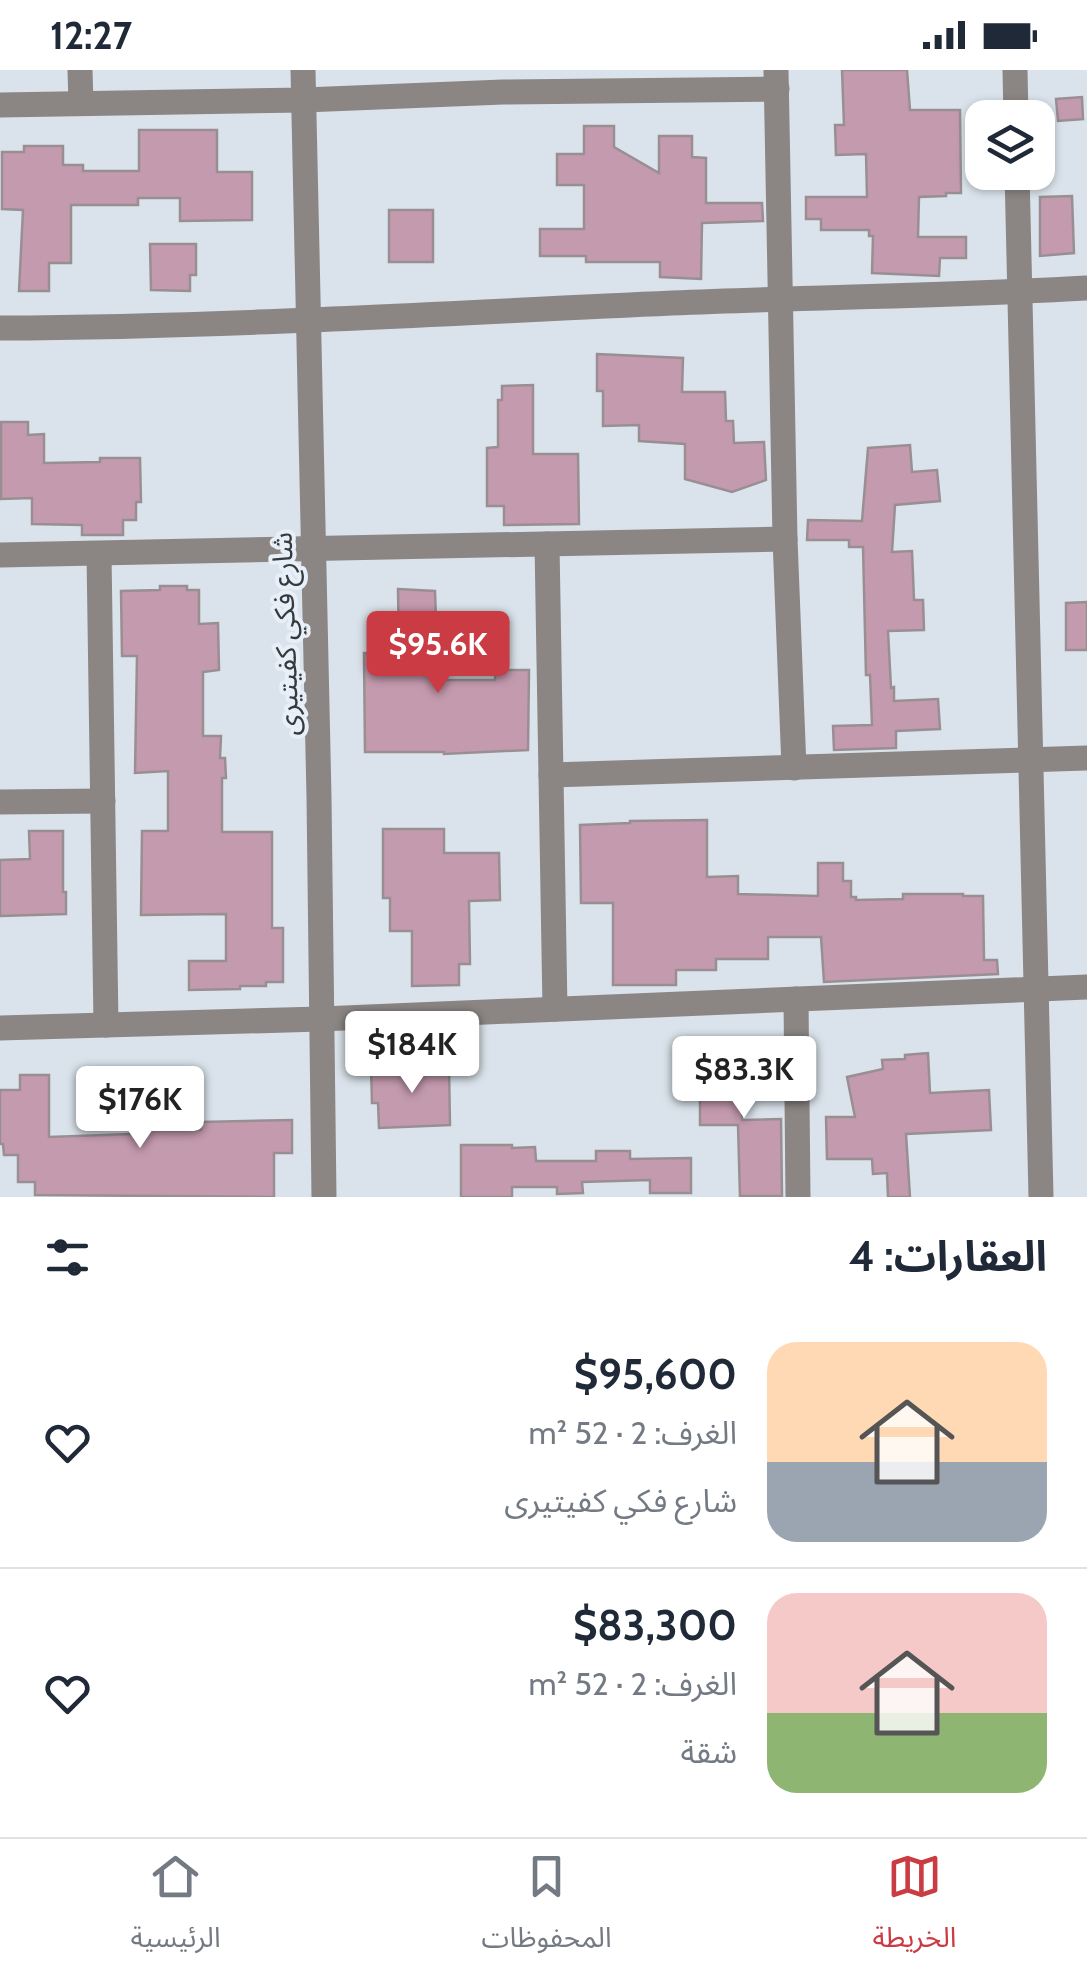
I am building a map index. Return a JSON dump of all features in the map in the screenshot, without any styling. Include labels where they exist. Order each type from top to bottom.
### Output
[{"type":"street","points":[[80,70],[81,104]]},
{"type":"street","name":"شارع فكي كفيتيرى","points":[[304,70],[324,1197]]},
{"type":"street","points":[[1015,70],[1016,100]]},
{"type":"street","points":[[0,105],[304,100],[507,81],[777,79],[794,768]]},
{"type":"street","points":[[1017,190],[1041,1197]]},
{"type":"street","points":[[0,328],[307,320],[1087,288]]},
{"type":"street","points":[[0,555],[786,539]]},
{"type":"street","points":[[546,544],[555,1009]]},
{"type":"street","points":[[99,554],[106,1025]]},
{"type":"street","points":[[551,775],[1087,758]]},
{"type":"street","points":[[0,802],[104,800]]},
{"type":"street","points":[[0,1028],[321,1019],[1087,987]]},
{"type":"street","points":[[796,999],[798,1197]]},
{"type":"building","points":[[842,70],[907,70],[910,110],[960,110],[961,193],[919,197],[918,237],[966,237],[966,258],[940,258],[939,276],[872,273],[873,236],[869,236],[869,230],[821,230],[821,219],[806,219],[806,197],[867,197],[866,154],[836,155],[835,125],[844,125]]},
{"type":"building","points":[[1082,97],[1083,119],[1058,121],[1056,99]]},
{"type":"building","points":[[584,126],[614,126],[614,147],[659,173],[659,136],[692,136],[692,157],[706,158],[706,203],[762,203],[763,221],[702,223],[701,279],[660,277],[660,262],[586,262],[586,256],[540,256],[540,229],[584,229],[584,185],[557,185],[557,154],[584,154]]},
{"type":"building","points":[[139,130],[217,130],[217,172],[252,172],[252,220],[180,221],[180,198],[138,198],[138,205],[71,205],[71,263],[49,263],[49,291],[19,291],[23,210],[2,209],[2,152],[24,152],[24,146],[63,146],[63,165],[83,165],[83,171],[139,171]]},
{"type":"building","points":[[1072,196],[1074,253],[1040,256],[1040,197]]},
{"type":"building","points":[[389,210],[433,210],[433,262],[389,262]]},
{"type":"building","points":[[150,244],[196,244],[196,275],[190,275],[190,291],[151,290]]},
{"type":"building","points":[[597,354],[683,358],[682,392],[725,392],[726,421],[733,421],[734,443],[764,442],[766,480],[732,492],[685,479],[685,444],[639,441],[639,425],[603,426],[603,391],[597,391]]},
{"type":"building","points":[[533,385],[533,454],[578,454],[579,524],[504,525],[504,506],[487,506],[487,448],[498,447],[498,400],[502,400],[502,386]]},
{"type":"building","points":[[1,422],[28,422],[28,435],[44,434],[44,463],[140,458],[141,502],[136,502],[136,520],[123,520],[123,535],[82,535],[82,525],[32,524],[32,498],[1,499]]},
{"type":"building","points":[[910,445],[912,472],[937,470],[940,501],[895,505],[892,552],[912,551],[914,600],[923,600],[924,630],[888,631],[891,688],[894,687],[894,701],[938,699],[940,729],[896,731],[896,748],[834,750],[833,726],[872,725],[870,675],[866,675],[863,547],[849,547],[849,540],[807,540],[808,520],[862,521],[868,448]]},
{"type":"building","points":[[160,586],[199,590],[199,624],[218,623],[219,670],[203,672],[203,736],[221,736],[220,758],[225,758],[226,778],[222,778],[222,832],[272,832],[272,928],[283,928],[283,982],[240,989],[189,990],[189,961],[226,961],[226,914],[141,915],[142,831],[168,831],[168,771],[135,773],[137,656],[122,656],[121,591],[160,590]]},
{"type":"building","points":[[398,589],[435,591],[438,680],[495,680],[495,670],[529,670],[528,750],[365,752],[364,653],[399,654]]},
{"type":"building","points":[[1087,602],[1087,650],[1066,650],[1066,603]]},
{"type":"building","points":[[707,820],[707,877],[738,876],[738,894],[818,896],[818,863],[843,863],[843,881],[851,881],[851,897],[856,900],[903,899],[903,894],[983,896],[984,960],[997,960],[998,974],[824,982],[821,937],[768,937],[768,959],[716,959],[716,970],[676,970],[676,985],[613,985],[613,903],[581,903],[580,825]]},
{"type":"building","points":[[383,829],[444,829],[444,853],[499,853],[500,900],[469,901],[470,964],[459,964],[459,985],[412,986],[412,931],[390,931],[390,898],[383,898]]},
{"type":"building","points":[[29,831],[63,831],[66,914],[0,916],[0,860],[30,859]]},
{"type":"building","points":[[928,1053],[930,1093],[989,1090],[991,1130],[906,1134],[910,1197],[888,1197],[887,1173],[873,1174],[872,1159],[827,1159],[826,1117],[855,1117],[847,1077],[883,1069],[882,1060]]},
{"type":"building","points":[[776,1057],[778,1077],[742,1079],[742,1120],[781,1119],[782,1196],[740,1196],[738,1125],[700,1125],[696,1060]]},
{"type":"building","points":[[449,1066],[450,1125],[379,1128],[378,1103],[372,1103],[371,1067]]},
{"type":"building","points":[[134,1071],[156,1071],[156,1130],[201,1130],[201,1122],[292,1120],[292,1153],[274,1153],[274,1197],[35,1195],[35,1182],[18,1182],[18,1155],[4,1155],[0,1144],[0,1090],[20,1090],[20,1075],[49,1075],[49,1137],[130,1134]]},
{"type":"building","points":[[461,1145],[535,1147],[536,1161],[596,1161],[596,1151],[630,1151],[630,1159],[691,1158],[691,1193],[650,1193],[650,1180],[582,1182],[583,1193],[557,1194],[557,1187],[512,1187],[512,1197],[461,1197]]}]
